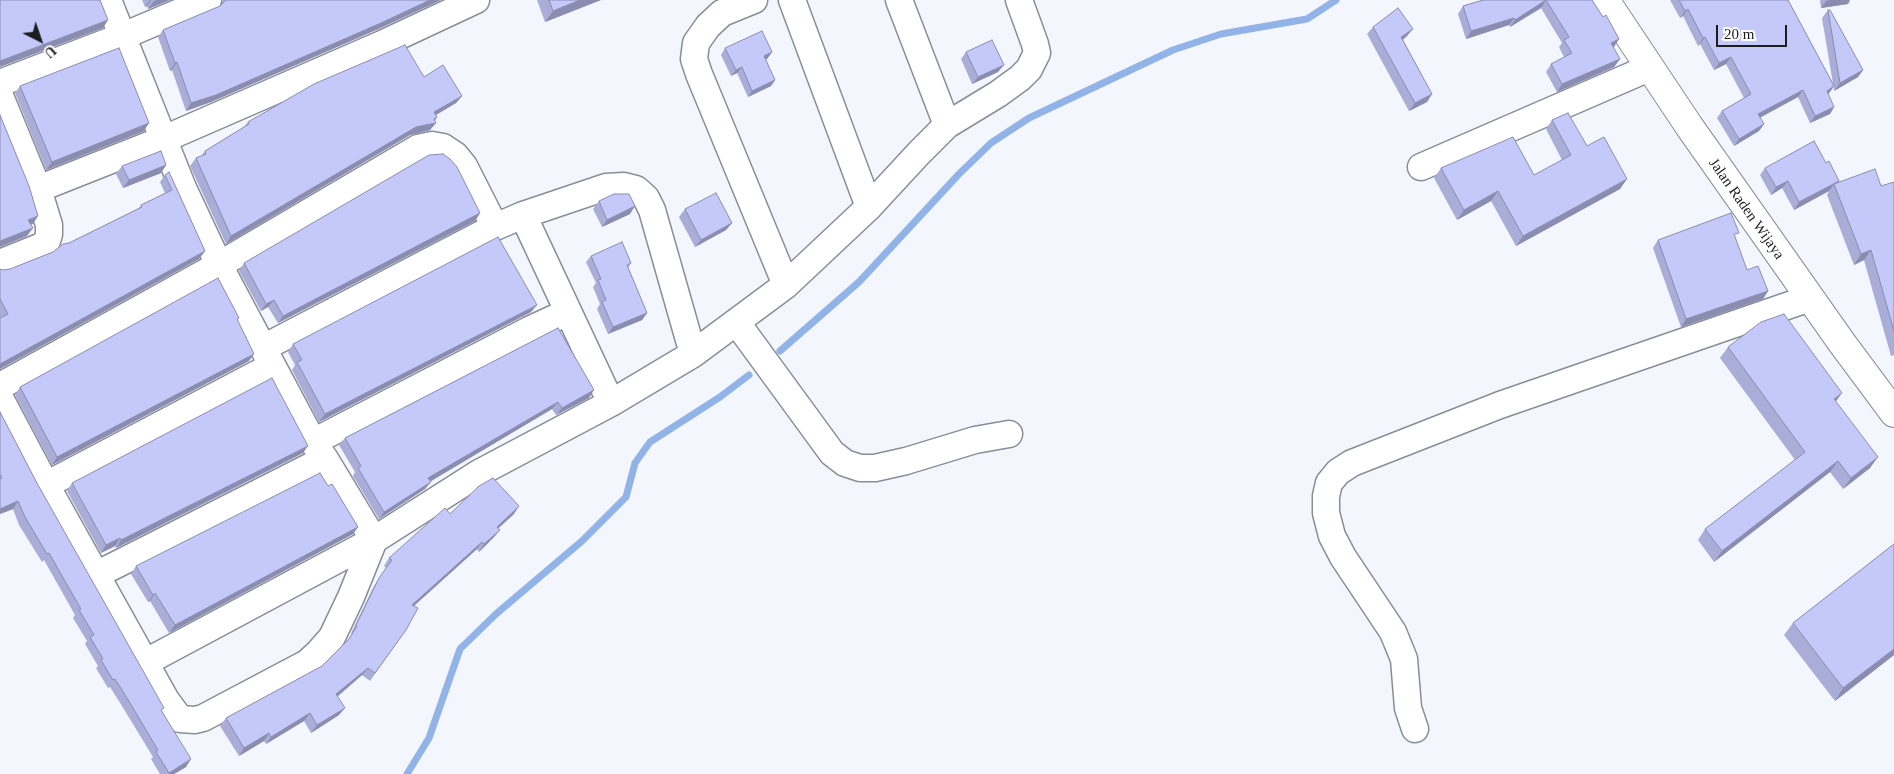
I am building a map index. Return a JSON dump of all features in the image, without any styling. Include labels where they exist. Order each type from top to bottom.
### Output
[{"type":"highway","name":"Jalan Raden Wijaya","points":[[1604,0],[1810,298],[1894,411]]},
{"type":"street","points":[[108,0],[183,188],[219,265],[319,451],[374,540]]},
{"type":"street","points":[[0,83],[123,36],[208,0]]},
{"type":"street","points":[[38,189],[164,138],[382,44],[476,0]]},
{"type":"street","points":[[754,0],[719,7],[696,43],[694,59],[786,285]]},
{"type":"street","points":[[792,0],[869,208]]},
{"type":"street","points":[[899,0],[947,125]]},
{"type":"street","points":[[146,662],[374,540],[479,473],[611,403],[692,354],[737,323],[786,285],[869,208],[947,125],[1020,78],[1029,69],[1037,53],[1036,44],[1019,0]]},
{"type":"street","points":[[1421,167],[1650,68]]},
{"type":"street","points":[[0,96],[38,189],[49,225],[47,241],[42,246],[0,263]]},
{"type":"street","points":[[0,386],[219,265],[418,148],[432,145],[443,147],[455,155],[464,166],[495,227]]},
{"type":"street","points":[[46,485],[495,227],[523,215],[606,187],[624,186],[636,189],[646,198],[652,210],[692,354]]},
{"type":"street","points":[[523,215],[611,403]]},
{"type":"street","points":[[1415,729],[1408,708],[1404,659],[1392,632],[1342,557],[1332,536],[1326,513],[1326,496],[1329,483],[1338,472],[1352,463],[1500,405],[1810,298]]},
{"type":"street","points":[[96,575],[319,451],[529,330],[568,312]]},
{"type":"street","points":[[737,323],[832,453],[844,463],[860,468],[875,468],[906,461],[975,440],[1009,434]]},
{"type":"street","points":[[0,398],[46,485],[166,700],[180,719],[195,720],[203,718],[307,663],[318,653],[332,637],[352,596],[374,540]]},
{"type":"building","points":[[0,0],[100,0],[108,20],[0,61]]},
{"type":"building","points":[[226,0],[430,0],[216,95],[191,103],[177,62],[175,63],[163,30],[220,6]]},
{"type":"building","points":[[549,0],[580,0],[553,11]]},
{"type":"building","points":[[1483,0],[1546,0],[1515,20],[1514,18],[1471,31],[1463,6]]},
{"type":"building","points":[[1546,0],[1592,0],[1603,17],[1606,15],[1619,39],[1611,43],[1620,59],[1562,84],[1551,64],[1572,53],[1564,40],[1569,37]]},
{"type":"building","points":[[1679,0],[1788,0],[1834,86],[1827,91],[1834,107],[1815,116],[1803,90],[1758,114],[1764,124],[1739,139],[1722,111],[1751,94],[1731,57],[1719,63],[1688,9],[1685,11]]},
{"type":"building","points":[[1398,8],[1413,29],[1401,37],[1432,94],[1415,103],[1373,27]]},
{"type":"building","points":[[1828,10],[1830,10],[1863,70],[1840,83]]},
{"type":"building","points":[[762,31],[772,52],[764,56],[775,80],[752,91],[742,67],[736,70],[725,48]]},
{"type":"building","points":[[992,40],[1004,65],[978,77],[966,52]]},
{"type":"building","points":[[405,45],[424,77],[443,65],[462,96],[434,112],[437,117],[434,119],[436,123],[416,127],[231,236],[196,158],[206,154],[205,151],[249,124],[248,122],[314,84]]},
{"type":"building","points":[[119,48],[149,123],[52,162],[20,86]]},
{"type":"building","points":[[1568,113],[1587,146],[1604,137],[1627,179],[1523,236],[1498,191],[1464,210],[1441,168],[1513,137],[1534,175],[1571,155],[1552,120]]},
{"type":"building","points":[[0,115],[29,186],[38,216],[28,220],[33,228],[0,241]]},
{"type":"building","points":[[1814,141],[1826,163],[1829,161],[1839,181],[1799,202],[1788,181],[1776,187],[1765,168]]},
{"type":"building","points":[[161,151],[166,165],[129,180],[122,166]]},
{"type":"building","points":[[443,154],[457,167],[480,213],[283,316],[274,300],[266,304],[244,263],[429,155]]},
{"type":"building","points":[[1875,169],[1881,186],[1894,182],[1894,331],[1871,250],[1861,254],[1834,184]]},
{"type":"building","points":[[169,172],[205,251],[0,364],[0,318],[8,314],[0,299],[0,269],[10,269],[53,252],[63,244],[69,243],[142,207],[141,205],[172,190],[165,175]]},
{"type":"building","points":[[716,193],[732,223],[701,240],[685,209]]},
{"type":"building","points":[[614,194],[629,194],[635,206],[607,220],[599,201]]},
{"type":"building","points":[[1731,213],[1739,233],[1734,234],[1747,270],[1758,266],[1768,291],[1686,319],[1658,240]]},
{"type":"building","points":[[498,237],[537,305],[325,414],[297,362],[302,360],[293,344]]},
{"type":"building","points":[[622,242],[631,263],[627,265],[647,313],[613,327],[602,302],[606,300],[598,280],[601,279],[591,256]]},
{"type":"building","points":[[218,278],[239,318],[237,319],[254,354],[57,457],[20,387]]},
{"type":"building","points":[[1784,314],[1842,393],[1834,399],[1878,457],[1851,478],[1838,461],[1722,551],[1705,529],[1805,452],[1728,347],[1761,322]]},
{"type":"building","points":[[558,328],[594,390],[562,408],[558,402],[428,478],[431,482],[384,512],[358,468],[361,466],[345,438]]},
{"type":"building","points":[[272,378],[308,446],[121,540],[120,538],[106,545],[72,483]]},
{"type":"building","points":[[0,412],[38,485],[164,708],[161,710],[191,759],[169,773],[156,752],[158,750],[127,698],[101,660],[103,659],[90,637],[94,635],[79,610],[81,609],[49,553],[47,554],[25,517],[18,501],[0,509],[0,479],[2,478],[0,474]]},
{"type":"building","points":[[320,473],[328,486],[332,484],[358,527],[175,625],[155,593],[153,595],[136,566]]},
{"type":"building","points":[[493,478],[519,506],[497,527],[500,530],[484,544],[482,542],[412,605],[418,608],[406,630],[375,673],[368,668],[336,694],[345,708],[317,725],[310,713],[271,737],[269,733],[244,748],[226,718],[322,666],[349,639],[379,578],[392,560],[389,558],[445,508],[450,514],[479,486]]},
{"type":"building","points":[[1894,544],[1894,649],[1843,688],[1793,623]]},
{"type":"waterway","points":[[780,351],[859,282],[959,174],[991,143],[1029,118],[1173,50],[1221,34],[1307,19],[1336,0]]},
{"type":"waterway","points":[[407,774],[429,738],[460,649],[496,614],[582,541],[626,497],[635,463],[650,442],[720,397],[749,375]]}]
